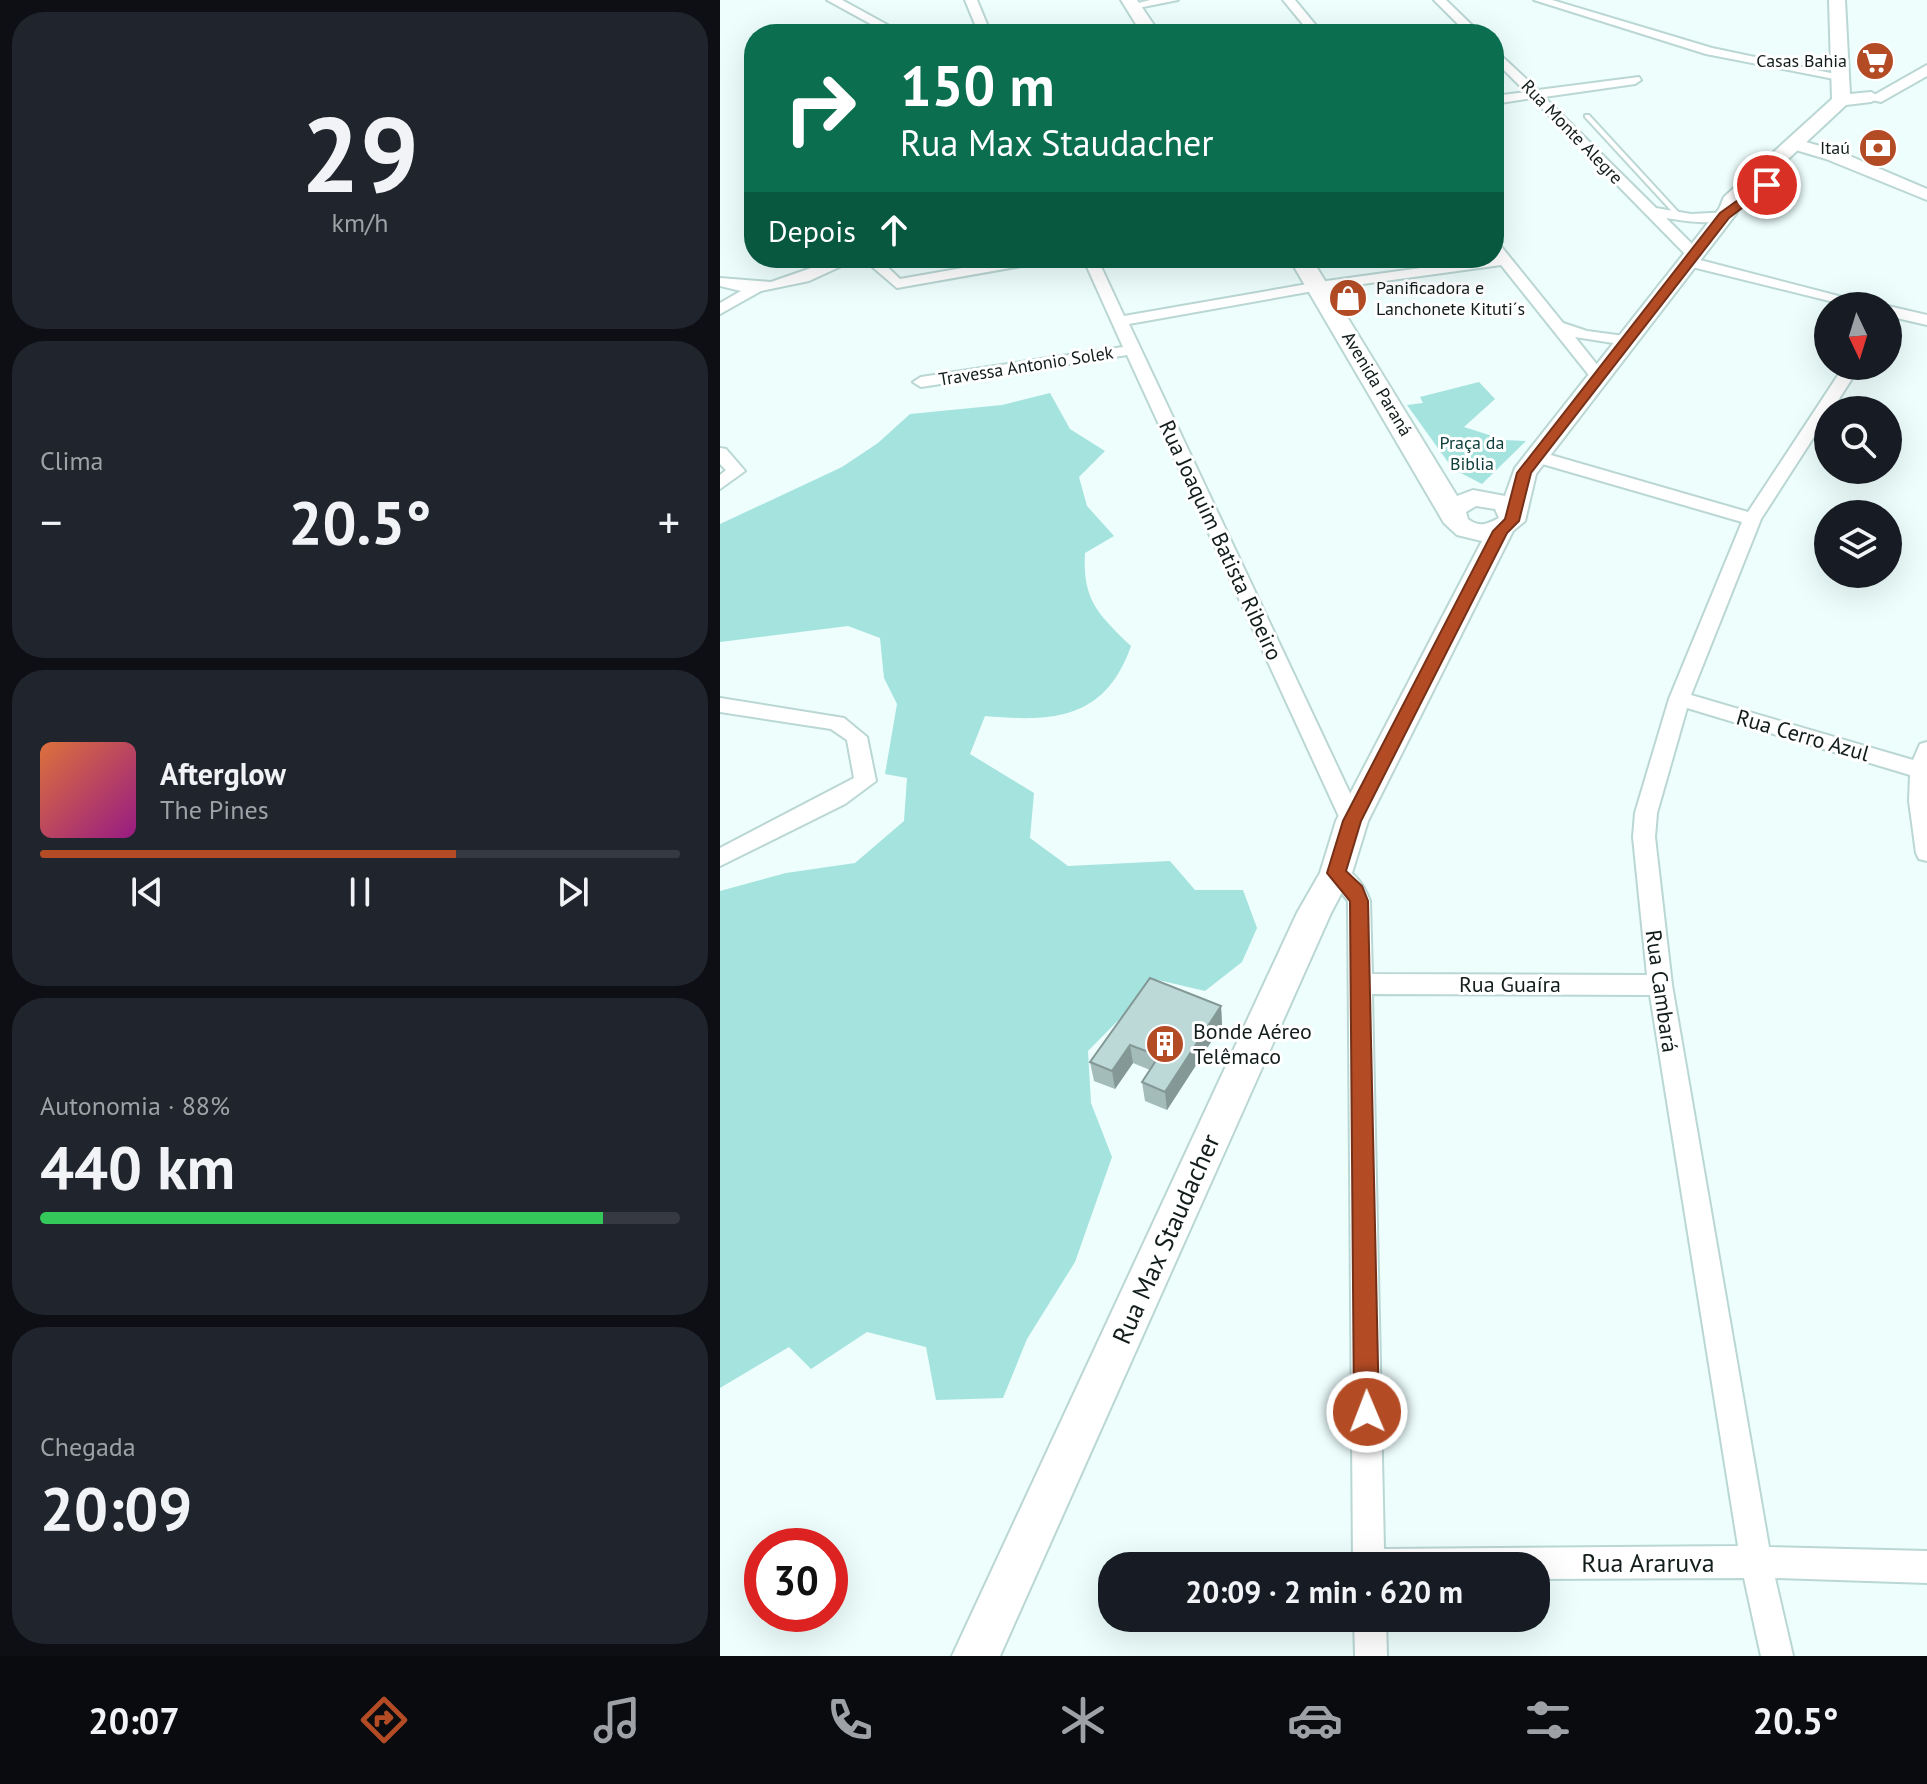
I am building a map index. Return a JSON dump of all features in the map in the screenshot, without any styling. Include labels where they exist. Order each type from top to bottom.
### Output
[{"type":"main road","points":[[1805,146],[1840,86],[1837,0]]},
{"type":"main road","points":[[1131,3],[1145,24]]},
{"type":"main road","points":[[1468,509],[1531,465],[1727,213],[1805,146],[1845,125],[1873,98],[1840,86]]},
{"type":"main road","name":"Avenida Paraná","points":[[1307,268],[1429,469],[1468,509]]},
{"type":"main road","name":"Rua Max Staudacher","points":[[976,1656],[1314,913],[1336,873],[1352,821],[1506,522],[1531,465]]},
{"type":"main road","points":[[1503,503],[1506,522],[1481,533],[1468,509],[1503,503]]},
{"type":"main road","points":[[1468,509],[1475,582]]},
{"type":"street","points":[[833,0],[868,24]]},
{"type":"street","points":[[971,0],[981,24]]},
{"type":"street","points":[[1131,3],[1172,0]]},
{"type":"street","points":[[1289,0],[1309,24]]},
{"type":"street","points":[[1440,0],[1465,24]]},
{"type":"street","points":[[1540,0],[1840,86]]},
{"type":"street","name":"Rua Monte Alegre","points":[[1504,63],[1692,258]]},
{"type":"street","points":[[1873,98],[1927,70]]},
{"type":"street","points":[[1504,99],[1635,80]]},
{"type":"street","points":[[1805,146],[1927,195]]},
{"type":"street","points":[[1649,211],[1680,217],[1727,213]]},
{"type":"street","points":[[1692,258],[1817,292]]},
{"type":"street","points":[[1504,259],[1598,376]]},
{"type":"street","points":[[720,282],[750,289],[796,282],[829,268]]},
{"type":"street","points":[[880,268],[897,284],[987,268]]},
{"type":"street","name":"Rua Joaquim Batista Ribeiro","points":[[1095,268],[1352,821]]},
{"type":"street","points":[[1120,321],[1417,268]]},
{"type":"street","points":[[720,309],[750,289]]},
{"type":"street","points":[[1902,313],[1924,315]]},
{"type":"street","points":[[1560,326],[1585,335],[1626,340]]},
{"type":"street","name":"Travessa Antonio Solek","points":[[921,382],[1132,350]]},
{"type":"street","name":"Rua Cambará","points":[[1777,1656],[1756,1562],[1660,985],[1644,837],[1646,813],[1679,699],[1752,519],[1843,380]]},
{"type":"street","points":[[720,453],[736,471],[720,484]]},
{"type":"street","points":[[1531,465],[1752,519]]},
{"type":"street","name":"Rua Cerro Azul","points":[[1679,699],[1924,763]]},
{"type":"street","points":[[720,705],[837,723],[857,737],[865,781],[837,799],[720,858]]},
{"type":"street","points":[[1924,763],[1927,853]]},
{"type":"street","points":[[1336,873],[1355,891],[1359,901],[1369,1552]]},
{"type":"street","name":"Rua Guaíra","points":[[1360,984],[1660,985]]},
{"type":"street","name":"Rua Araruva","points":[[1550,1564],[1756,1562],[1927,1567]]},
{"type":"street","points":[[1370,1632],[1371,1656]]},
{"type":"lane","points":[[1587,116],[1680,217]]},
{"type":"green space","name":"Praça da Biblia","points":[[1479,382],[1495,399],[1464,427],[1505,440],[1526,441],[1482,484],[1453,469],[1407,405],[1423,403],[1420,397]]},
{"type":"green space","points":[[1050,393],[1070,429],[1105,451],[1079,477],[1087,506],[1114,536],[1085,553],[1086,583],[1095,606],[1131,646],[1107,689],[1091,702],[1074,711],[1054,716],[985,716],[970,754],[1034,793],[1030,838],[1068,866],[1170,861],[1195,890],[1243,890],[1257,928],[1242,962],[1205,991],[1158,980],[1088,1051],[1091,1103],[1112,1157],[1075,1262],[1027,1339],[1003,1398],[936,1400],[926,1347],[867,1332],[811,1369],[789,1347],[720,1388],[720,891],[786,873],[855,863],[904,821],[907,778],[885,774],[897,704],[884,678],[880,638],[848,626],[720,642],[720,524],[842,467],[878,443],[910,414],[1002,405]]},
{"type":"building","name":"Bonde Aéreo Telêmaco","points":[[1150,978],[1221,1006],[1165,1092],[1142,1082],[1159,1056],[1130,1045],[1112,1071],[1090,1062]]},
{"type":"place","name":"Casas Bahia","points":[[1875,61]]},
{"type":"place","name":"Itaú","points":[[1878,148]]},
{"type":"place","name":"Panificadora e Lanchonete Kituti´s","points":[[1348,298]]},
{"type":"place","name":"Bonde Aéreo Telêmaco","points":[[1165,1044]]},
{"type":"route","points":[[1367,1412],[1359,901],[1355,891],[1336,873],[1352,821],[1500,531],[1512,521],[1524,473],[1729,210],[1767,185]]}]
